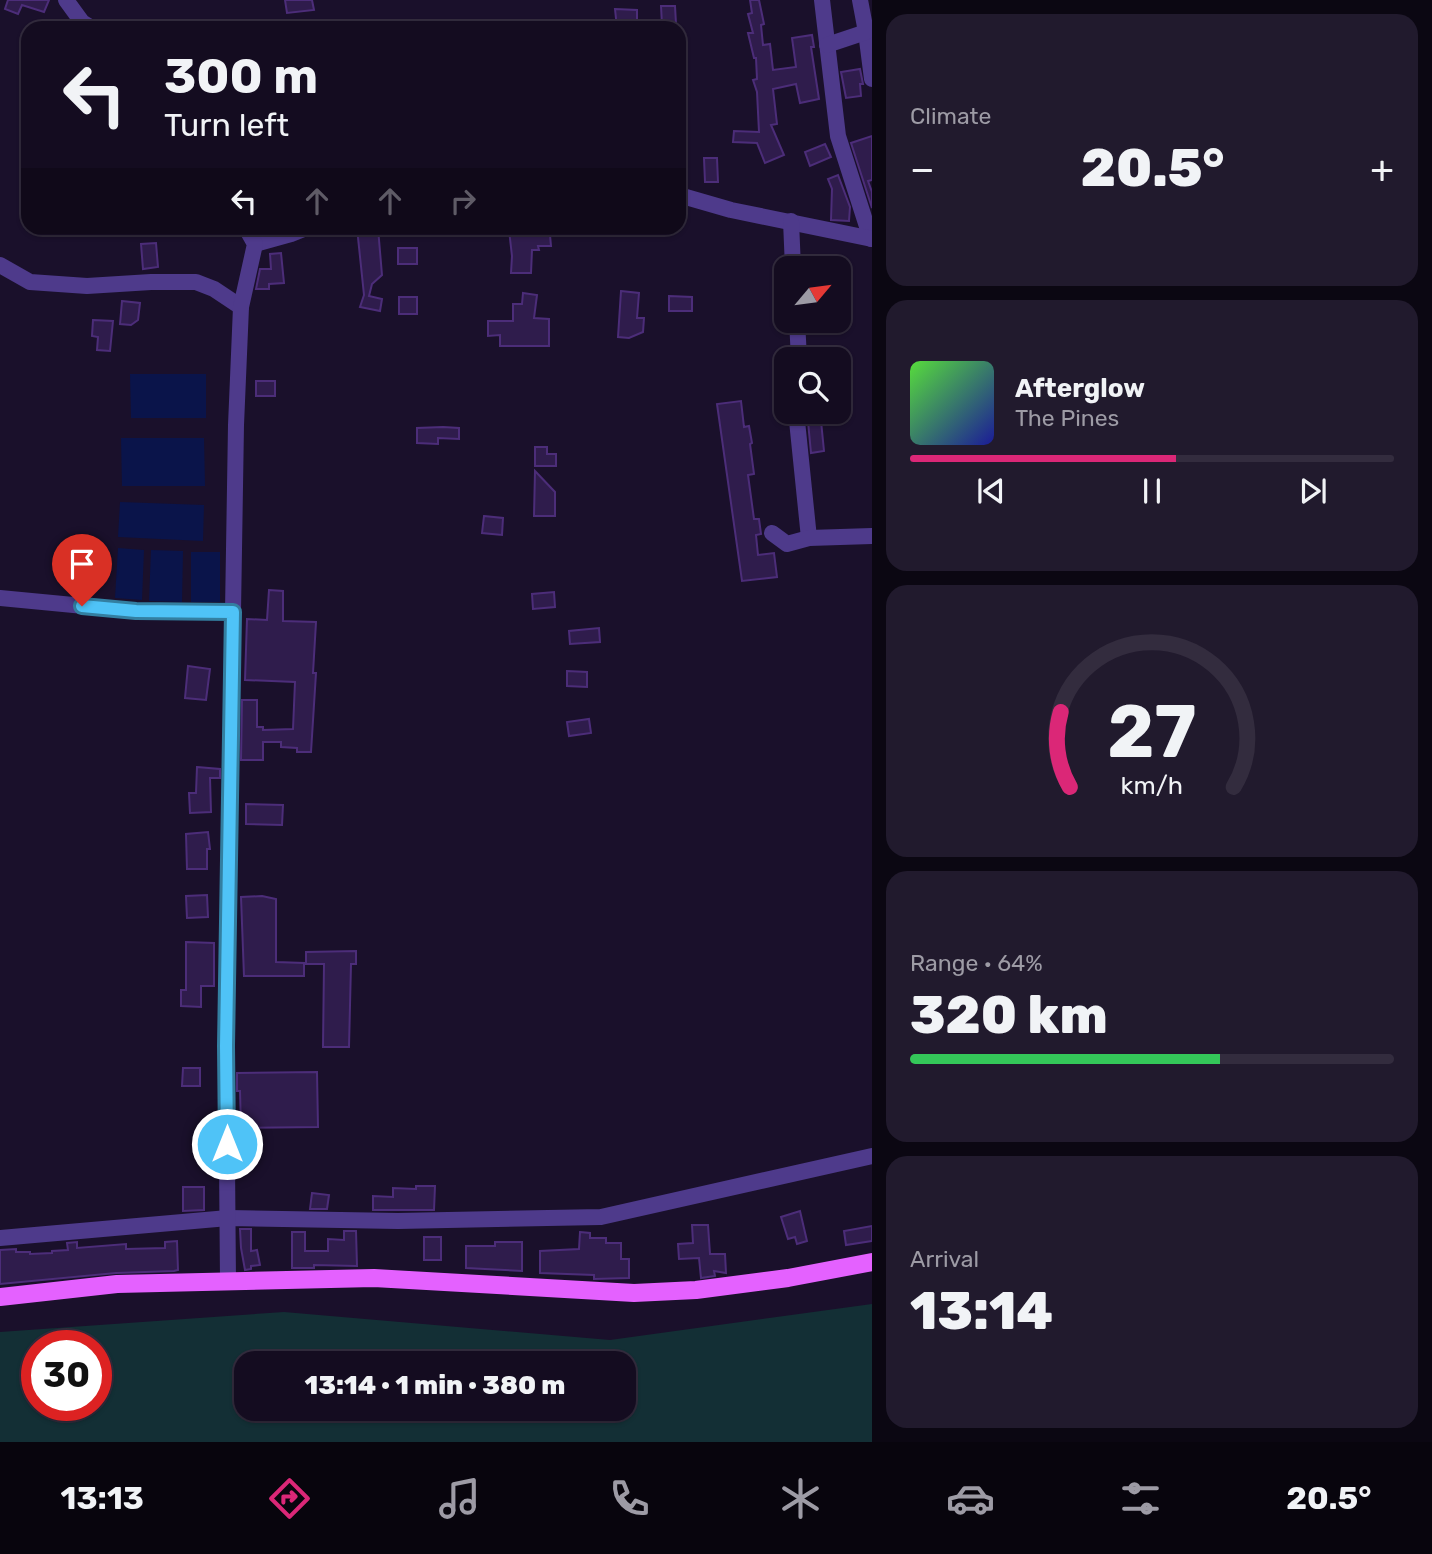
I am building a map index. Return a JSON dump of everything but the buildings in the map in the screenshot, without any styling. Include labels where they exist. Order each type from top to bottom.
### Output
[{"type":"main road","points":[[0,1297],[117,1284],[422,1279],[634,1293],[748,1284],[872,1262]]},
{"type":"street","points":[[66,0],[81,21]]},
{"type":"street","points":[[822,0],[838,136],[871,239]]},
{"type":"street","points":[[860,0],[872,79]]},
{"type":"street","points":[[827,45],[866,32]]},
{"type":"street","points":[[686,197],[731,210],[871,239]]},
{"type":"street","points":[[791,221],[792,256]]},
{"type":"street","points":[[228,1281],[226,1046],[236,425],[241,307],[255,243],[250,235]]},
{"type":"street","points":[[255,243],[287,235]]},
{"type":"street","points":[[0,265],[30,282],[87,286],[196,282],[214,289],[241,307]]},
{"type":"street","points":[[797,424],[809,538]]},
{"type":"street","points":[[772,533],[788,544],[809,538],[872,536]]},
{"type":"street","points":[[0,598],[136,611],[233,612]]},
{"type":"street","points":[[0,1238],[228,1218],[398,1221],[601,1217],[872,1156]]},
{"type":"green space","points":[[872,1304],[872,1442],[0,1442],[0,1332],[21,1331],[21,1421],[112,1421],[112,1330],[28,1330],[284,1312],[610,1340]]},
{"type":"shaded area","points":[[130,374],[206,374],[206,418],[131,418]]},
{"type":"shaded area","points":[[121,438],[204,438],[205,486],[122,486]]},
{"type":"shaded area","points":[[120,502],[204,505],[203,541],[118,537]]},
{"type":"shaded area","points":[[118,548],[144,550],[142,600],[115,598]]},
{"type":"shaded area","points":[[151,550],[183,551],[182,602],[149,601]]},
{"type":"shaded area","points":[[191,552],[220,552],[220,602],[191,602]]},
{"type":"route","points":[[82,606],[136,611],[233,612],[226,1046],[227,1144]]}]
